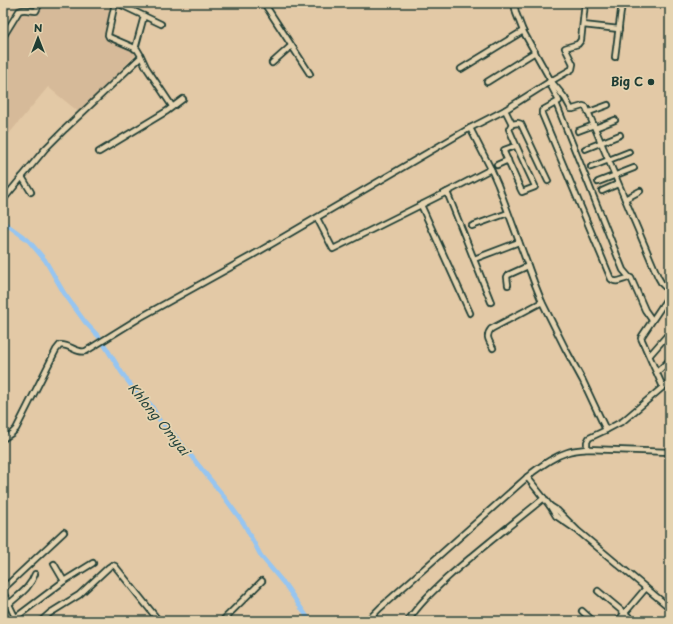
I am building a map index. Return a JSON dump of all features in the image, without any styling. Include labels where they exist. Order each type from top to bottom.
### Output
[{"type":"street","points":[[3,37],[19,11],[36,10],[40,3]]},
{"type":"street","points":[[161,24],[116,3],[108,35],[109,37],[137,49],[146,68],[172,106]]},
{"type":"street","points":[[264,3],[310,74]]},
{"type":"street","points":[[514,3],[516,14],[523,31],[559,101],[543,110],[542,114],[605,266],[612,281],[617,282],[629,277]]},
{"type":"street","points":[[3,439],[16,429],[58,347],[63,345],[84,352],[470,128],[505,110],[550,81],[572,69],[573,64],[565,48],[580,43],[586,3]]},
{"type":"street","points":[[615,57],[622,3]]},
{"type":"street","points":[[135,49],[144,16]]},
{"type":"street","points":[[583,25],[619,29]]},
{"type":"street","points":[[461,69],[523,31]]},
{"type":"street","points":[[272,64],[291,46]]},
{"type":"street","points":[[487,82],[535,52]]},
{"type":"street","points":[[3,200],[45,149],[141,57]]},
{"type":"street","points":[[550,81],[570,108],[586,107],[658,277],[670,293],[641,338],[650,355],[663,387]]},
{"type":"street","points":[[99,152],[183,99]]},
{"type":"street","points":[[556,103],[620,264],[624,272],[632,279],[645,310],[652,320]]},
{"type":"street","points":[[588,112],[608,105]]},
{"type":"street","points":[[505,110],[512,124]]},
{"type":"street","points":[[578,131],[615,120]]},
{"type":"street","points":[[515,146],[504,150],[522,192],[535,187],[508,130],[512,124],[521,124],[548,181]]},
{"type":"street","points":[[470,128],[491,169],[542,302],[583,381],[606,430]]},
{"type":"street","points":[[585,149],[620,135]]},
{"type":"street","points":[[591,167],[629,152]]},
{"type":"street","points":[[497,165],[508,160]]},
{"type":"street","points":[[598,182],[634,168]]},
{"type":"street","points":[[317,218],[334,249],[491,169]]},
{"type":"street","points":[[22,177],[31,192]]},
{"type":"street","points":[[602,191],[618,184]]},
{"type":"street","points":[[625,199],[640,191]]},
{"type":"street","points":[[447,192],[491,302]]},
{"type":"street","points":[[421,205],[470,313]]},
{"type":"street","points":[[472,226],[508,213]]},
{"type":"street","points":[[474,259],[519,242]]},
{"type":"street","points":[[508,285],[508,275],[528,266]]},
{"type":"street","points":[[493,348],[488,338],[488,332],[491,329],[542,302]]},
{"type":"street","points":[[650,355],[670,332]]},
{"type":"street","points":[[657,372],[670,360]]},
{"type":"street","points":[[587,449],[586,442],[589,438],[623,420],[670,381]]},
{"type":"street","points":[[369,620],[527,477],[543,465],[567,452],[587,449],[670,452]]},
{"type":"street","points":[[527,477],[550,506],[558,511],[578,531],[670,608]]},
{"type":"street","points":[[408,621],[433,592],[459,568],[544,498]]},
{"type":"street","points":[[3,589],[64,532]]},
{"type":"street","points":[[3,592],[16,619],[64,581],[93,563]]},
{"type":"street","points":[[54,564],[64,581]]},
{"type":"street","points":[[41,621],[50,613],[78,595],[112,565],[115,566],[159,621]]},
{"type":"street","points":[[9,604],[29,587],[35,574]]},
{"type":"street","points":[[222,621],[262,581]]},
{"type":"street","points":[[618,621],[646,588]]},
{"type":"street","points":[[598,591],[634,621]]},
{"type":"street","points":[[582,611],[593,621]]},
{"type":"shaded area","points":[[43,3],[112,3],[104,35],[138,52],[80,113],[48,87],[3,141],[3,39],[23,10],[37,17]]},
{"type":"waterway","name":"Khlong Omyai","points":[[3,222],[28,240],[45,260],[64,293],[85,322],[100,338],[135,391],[151,405],[160,421],[174,435],[222,494],[244,524],[261,556],[286,586],[310,621]]},
{"type":"place","name":"Big C","points":[[651,82]]}]
